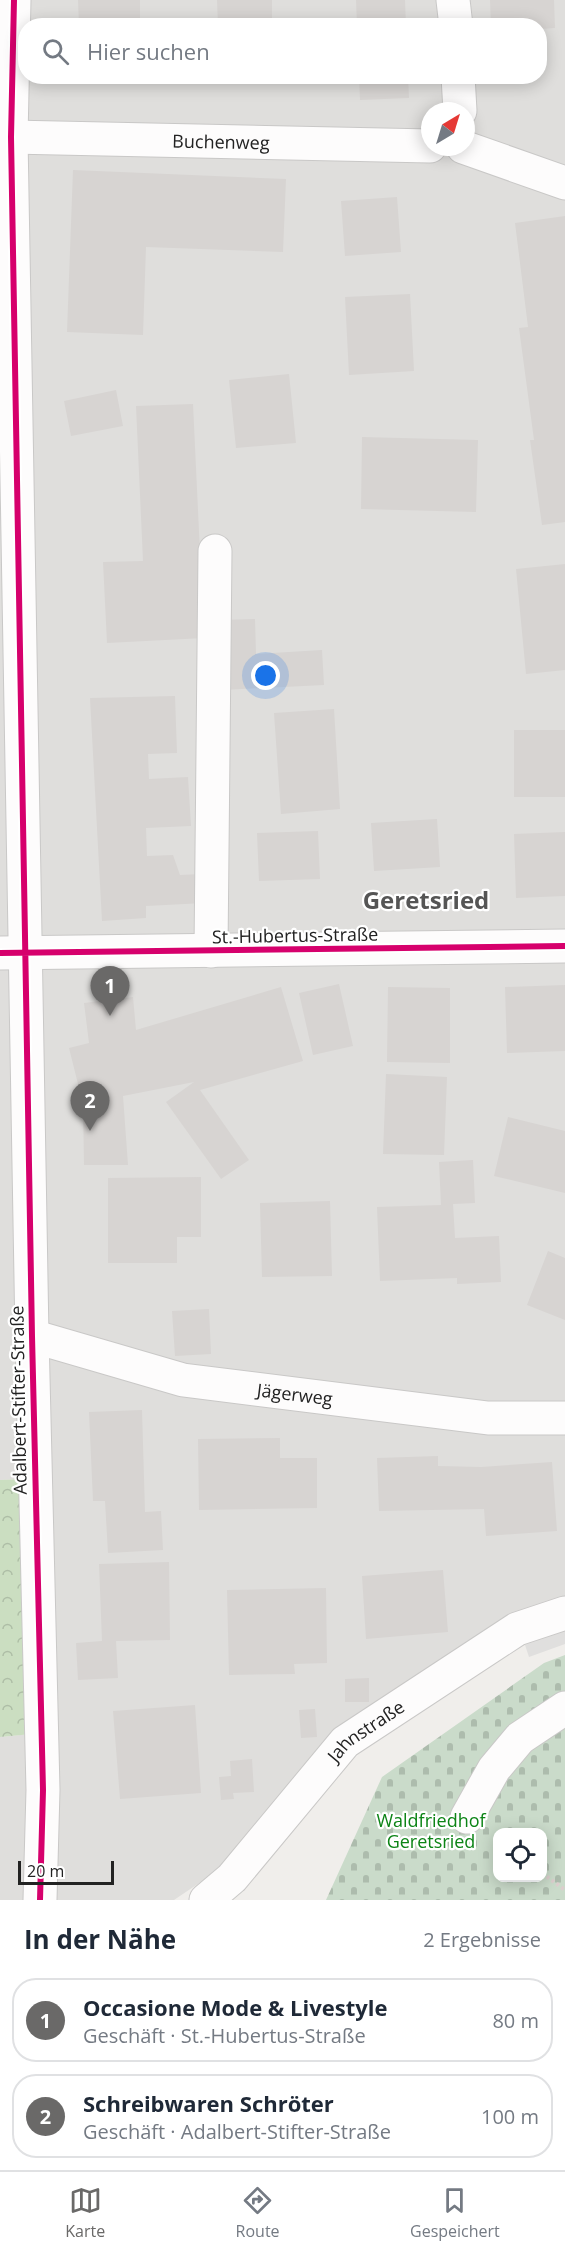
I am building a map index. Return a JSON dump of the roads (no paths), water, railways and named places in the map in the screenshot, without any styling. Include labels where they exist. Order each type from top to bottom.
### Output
[{"type":"street","name":"Adalbert-Stifter-Straße","points":[[14,0],[11,137],[12,953],[32,1336],[43,1790],[40,1900]]},
{"type":"street","points":[[453,0],[455,18]]},
{"type":"street","points":[[458,84],[459,102]]},
{"type":"street","name":"Buchenweg","points":[[11,137],[421,146]]},
{"type":"street","points":[[475,151],[565,183]]},
{"type":"street","points":[[211,951],[215,551]]},
{"type":"street","name":"St.-Hubertus-Straße","points":[[12,953],[565,946]]},
{"type":"street","name":"Jägerweg","points":[[32,1336],[183,1380],[488,1418],[565,1418]]},
{"type":"street","name":"Jahnstraße","points":[[206,1900],[232,1878],[345,1742],[517,1629],[565,1613]]},
{"type":"street","points":[[467,1817],[495,1769],[520,1738],[565,1708]]},
{"type":"place","name":"Occasione Mode & Livestyle","points":[[110,1016]]},
{"type":"place","name":"Schreibwaren Schröter","points":[[90,1131]]},
{"type":"district","name":"Geretsried","points":[[426,899]]},
{"type":"park label","name":"Waldfriedhof Geretsried","points":[[431,1830]]}]
